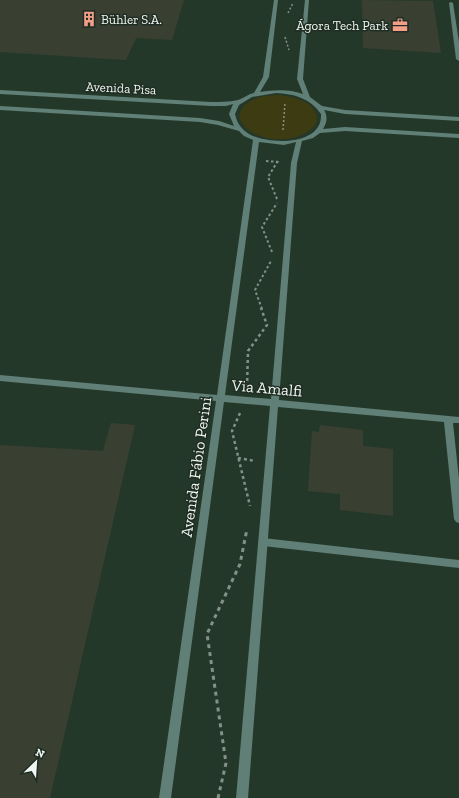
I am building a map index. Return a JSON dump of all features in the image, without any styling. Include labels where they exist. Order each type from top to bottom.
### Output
[{"type":"street","points":[[256,94],[266,77],[276,0]]},
{"type":"street","points":[[307,0],[300,79],[307,97]]},
{"type":"street","points":[[451,3],[459,59]]},
{"type":"street","points":[[276,91],[307,97],[321,108],[325,119],[319,131],[311,137],[299,141],[277,143],[256,140],[238,130],[232,118],[232,112],[240,101],[256,94],[276,91]]},
{"type":"street","name":"Avenida Pisa","points":[[0,92],[212,104],[226,104],[240,101]]},
{"type":"street","name":"Avenida Pisa","points":[[0,108],[200,120],[219,123],[238,130]]},
{"type":"street","points":[[321,108],[345,112],[459,119]]},
{"type":"street","points":[[319,131],[345,129],[459,136]]},
{"type":"street","name":"Avenida Fábio Perini","points":[[165,798],[256,140]]},
{"type":"street","points":[[242,798],[294,163],[299,141]]},
{"type":"street","name":"Via Amalfi","points":[[0,378],[459,420]]},
{"type":"street","points":[[448,418],[459,519]]},
{"type":"street","points":[[263,542],[459,564]]},
{"type":"path","points":[[283,134],[285,103]]},
{"type":"path","points":[[251,512],[232,431],[246,400],[248,350],[267,325],[255,290],[273,256],[262,227],[278,202],[268,177],[279,162],[280,155]]},
{"type":"path","points":[[254,160],[294,163]]},
{"type":"path","points":[[218,798],[226,763],[207,634],[240,564],[248,527]]},
{"type":"shaded area","points":[[0,0],[459,0],[459,798],[0,798]]},
{"type":"shaded area","points":[[280,95],[299,99],[310,105],[314,110],[317,122],[310,130],[300,136],[288,139],[276,139],[263,137],[252,133],[244,126],[239,116],[245,105],[250,101],[261,97]]},
{"type":"building","name":"Bühler S.A.","points":[[0,0],[184,0],[172,40],[136,38],[126,60],[0,52]]},
{"type":"building","name":"Ágora Tech Park","points":[[362,0],[433,1],[441,53],[363,48]]},
{"type":"building","points":[[111,423],[135,425],[50,798],[0,798],[0,445],[103,451]]},
{"type":"building","points":[[320,425],[363,430],[363,446],[393,449],[393,516],[340,510],[340,494],[308,491],[312,431],[319,432]]},
{"type":"place","name":"Bühler S.A.","points":[[89,19]]},
{"type":"place","name":"Ágora Tech Park","points":[[400,25]]}]
